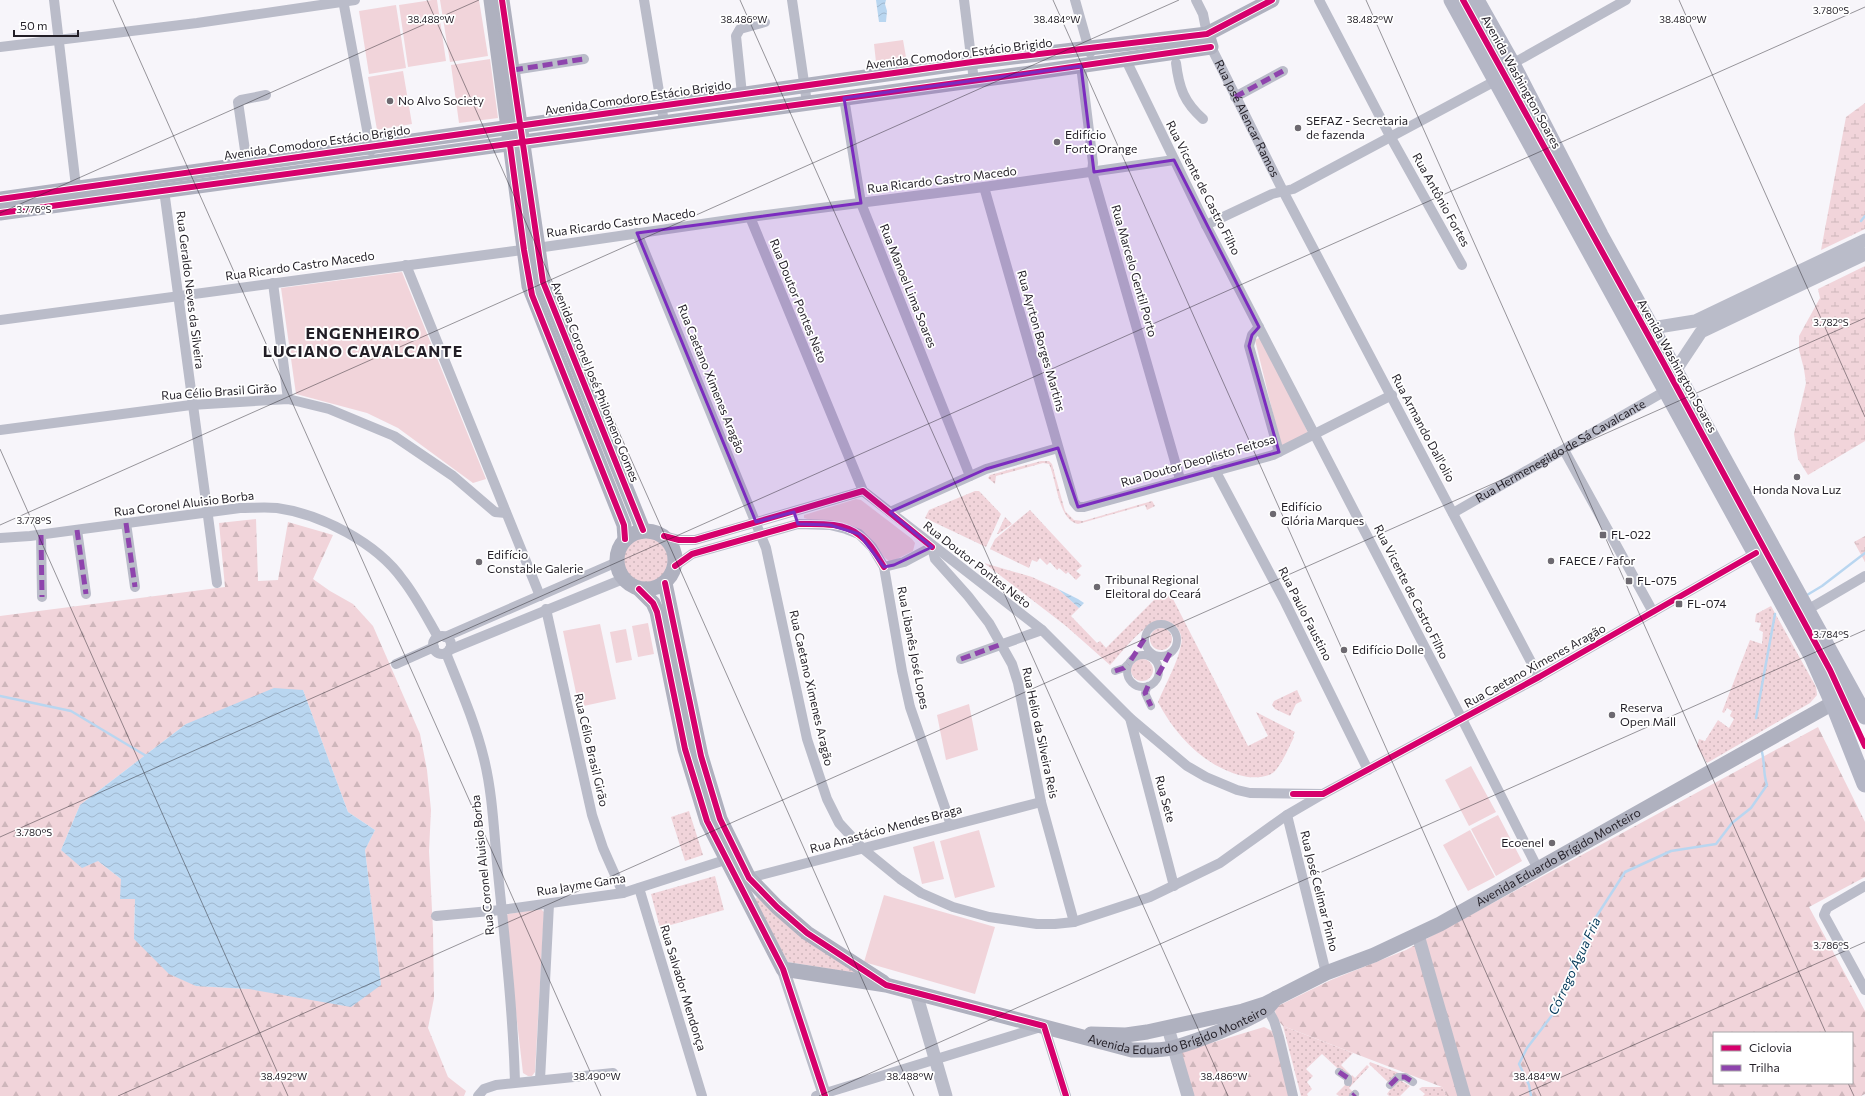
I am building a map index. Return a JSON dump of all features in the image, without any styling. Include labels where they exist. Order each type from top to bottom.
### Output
[{"type":"highway","name":"Avenida Washington Soares","points":[[1452,0],[1813,658],[1833,703],[1865,784]]},
{"type":"highway","name":"Avenida Washington Soares","points":[[1476,0],[1512,64],[1570,178],[1675,371],[1807,610],[1863,706]]},
{"type":"main road","points":[[491,0],[514,126]]},
{"type":"main road","points":[[502,0],[513,70],[514,126]]},
{"type":"main road","name":"Avenida Comodoro Estácio Brigido","points":[[0,198],[247,164],[517,144],[664,122],[1087,65],[1126,60],[1175,58],[1209,40],[1272,0]]},
{"type":"main road","name":"Avenida Comodoro Estácio Brigido","points":[[0,213],[164,190],[372,155],[514,126],[972,62],[1089,49],[1209,40]]},
{"type":"main road","name":"Avenida Coronel José Philomeno Gomes","points":[[514,126],[530,249],[543,282],[549,318],[589,418],[624,525],[625,539]]},
{"type":"main road","name":"Avenida Coronel José Philomeno Gomes","points":[[589,418],[643,530]]},
{"type":"main road","points":[[639,589],[653,589],[665,583],[672,575],[675,566],[674,549],[664,536],[654,531],[643,530],[633,533],[625,539],[618,550],[617,562],[619,571],[624,579],[639,589],[653,603],[657,612],[675,666],[700,756],[707,821],[725,860],[743,880],[807,933],[886,985]]},
{"type":"main road","points":[[665,583],[675,666]]},
{"type":"main road","name":"Avenida Eduardo Brígido Monteiro","points":[[783,969],[886,985],[1074,1033],[1114,1046],[1132,1050],[1173,1048],[1227,1028],[1326,972],[1374,955],[1440,924],[1833,703]]},
{"type":"main road","points":[[703,786],[720,818],[743,880],[783,969]]},
{"type":"main road","name":"Avenida Eduardo Brígido Monteiro","points":[[1074,1033],[1126,1035],[1168,1028],[1243,1011],[1270,1003]]},
{"type":"street","points":[[54,0],[78,202]]},
{"type":"street","points":[[0,47],[355,0]]},
{"type":"street","points":[[644,0],[664,122]]},
{"type":"street","points":[[792,0],[807,103]]},
{"type":"street","points":[[964,0],[974,81]]},
{"type":"street","name":"Rua Marcelo Gentil Porto","points":[[1075,0],[1089,49],[1087,65],[1093,163],[1092,172],[1180,479]]},
{"type":"street","name":"Rua José Alencar Ramos","points":[[1196,0],[1203,14],[1209,40],[1235,97],[1283,191]]},
{"type":"street","name":"Rua Antônio Fortes","points":[[1319,0],[1390,136],[1462,265]]},
{"type":"street","points":[[1512,64],[1626,0]]},
{"type":"street","points":[[343,1],[372,155]]},
{"type":"street","points":[[742,94],[736,36],[740,29],[765,22]]},
{"type":"street","points":[[1175,58],[1178,80],[1185,99],[1191,109],[1203,120]]},
{"type":"street","points":[[513,70],[584,59]]},
{"type":"street","name":"Rua Vicente de Castro Filho","points":[[1126,60],[1206,225],[1538,869]]},
{"type":"street","points":[[1235,97],[1283,71]]},
{"type":"street","points":[[1206,225],[1272,194],[1293,189],[1496,80]]},
{"type":"street","points":[[247,164],[237,105],[241,100],[266,95]]},
{"type":"street","name":"Rua Manoel Lima Soares","points":[[844,98],[861,203],[970,476]]},
{"type":"street","name":"Rua Ricardo Castro Macedo","points":[[0,320],[530,249],[750,217],[984,188],[1174,160]]},
{"type":"street","name":"Rua Ayrton Borges Martins","points":[[984,188],[1074,502]]},
{"type":"street","name":"Rua Geraldo Neves da Silveira","points":[[164,190],[206,512],[217,583]]},
{"type":"street","name":"Rua Armando Dall'olio","points":[[1283,191],[1392,395],[1539,677]]},
{"type":"street","name":"Rua Doutor Pontes Neto","points":[[750,217],[863,492],[932,547],[1042,630],[1130,718],[1187,766],[1221,785],[1250,793],[1323,794]]},
{"type":"street","name":"Rua Caetano Ximenes Aragão","points":[[637,233],[766,548],[807,738],[827,799],[839,823],[862,848],[900,879],[921,892],[952,907],[989,917],[1037,924],[1074,922],[1150,897],[1220,863],[1287,815],[1323,794],[1462,720],[1756,553]]},
{"type":"street","points":[[1675,371],[1698,326],[1865,240]]},
{"type":"street","points":[[1652,328],[1698,326],[1865,254]]},
{"type":"street","points":[[406,265],[540,596]]},
{"type":"street","points":[[273,283],[288,400]]},
{"type":"street","points":[[1259,327],[1252,335],[1249,346],[1279,452]]},
{"type":"street","name":"Rua Hermenegildo de Sá Cavalcante","points":[[1453,513],[1667,390]]},
{"type":"street","name":"Rua Doutor Deoplisto Feitosa","points":[[1074,502],[1078,507],[1084,507],[1180,479],[1273,455],[1392,395]]},
{"type":"street","name":"Rua Célio Brasil Girão","points":[[0,430],[192,405],[288,400],[329,409],[394,436],[453,476],[495,512],[506,513]]},
{"type":"street","points":[[890,512],[986,469],[1058,448]]},
{"type":"street","points":[[1564,450],[1653,612]]},
{"type":"street","name":"Rua Paulo Faustino","points":[[1216,470],[1285,602],[1368,770]]},
{"type":"street","points":[[664,536],[679,540],[695,540],[863,492]]},
{"type":"street","name":"Rua Coronel Aluisio Borba","points":[[0,538],[41,535],[240,508],[275,508],[300,512],[325,522],[353,537],[373,549],[390,564],[403,579],[441,637]]},
{"type":"street","points":[[794,512],[798,524]]},
{"type":"street","points":[[126,523],[135,587]]},
{"type":"street","points":[[675,566],[692,554],[798,524],[830,525],[859,534],[872,547],[884,567],[904,562],[932,547]]},
{"type":"street","points":[[77,530],[86,594]]},
{"type":"street","points":[[41,535],[42,597]]},
{"type":"street","name":"Rua Helio da Silveira Reis","points":[[932,547],[935,559],[968,596],[989,623],[1012,664],[1018,682],[1041,802],[1074,922]]},
{"type":"street","points":[[396,664],[434,647],[434,644],[441,637],[517,606],[617,562]]},
{"type":"street","name":"Rua Libanês José Lopes","points":[[884,567],[902,671],[910,707],[951,825]]},
{"type":"street","points":[[1807,610],[1865,576]]},
{"type":"street","points":[[434,647],[439,653],[448,652],[522,619],[624,579]]},
{"type":"street","points":[[572,581],[578,596]]},
{"type":"street","points":[[517,606],[522,619]]},
{"type":"street","name":"Rua Célio Brasil Girão","points":[[546,610],[592,815],[603,848],[623,893]]},
{"type":"street","points":[[1159,624],[1169,626],[1173,630],[1177,639],[1174,650],[1170,653],[1156,680],[1148,686],[1142,687],[1132,683],[1127,674],[1130,662],[1145,638],[1146,633],[1154,626],[1159,624]]},
{"type":"street","points":[[961,659],[1042,630]]},
{"type":"street","points":[[441,637],[450,641],[451,648],[448,652]]},
{"type":"street","points":[[1145,638],[1147,649],[1155,656],[1160,657],[1170,653]]},
{"type":"street","name":"Rua Coronel Aluisio Borba","points":[[448,652],[467,702],[484,760],[501,910],[515,1082]]},
{"type":"street","points":[[1115,671],[1124,668],[1141,655],[1151,657],[1158,665],[1158,675]]},
{"type":"street","points":[[1148,686],[1146,693],[1151,706]]},
{"type":"street","name":"Rua Sete","points":[[1130,718],[1174,886]]},
{"type":"street","name":"Rua Anastácio Mendes Braga","points":[[743,880],[1041,802]]},
{"type":"street","name":"Rua José Celimar Pinho","points":[[1287,815],[1326,972]]},
{"type":"street","name":"Rua Jayme Gama","points":[[436,916],[501,910],[623,893],[725,860]]},
{"type":"street","points":[[1865,886],[1827,908],[1824,915],[1865,990]]},
{"type":"street","name":"Rua Salvador Mendonça","points":[[639,888],[702,1096]]},
{"type":"street","points":[[540,1080],[549,904]]},
{"type":"street","points":[[1418,935],[1464,1096]]},
{"type":"street","points":[[783,969],[822,1095],[1044,1026],[1066,1096]]},
{"type":"street","points":[[916,993],[946,1096]]},
{"type":"street","points":[[1270,1003],[1293,1096]]},
{"type":"street","points":[[1168,1028],[1188,1096]]},
{"type":"street","points":[[1339,1072],[1349,1079]]},
{"type":"street","points":[[478,1096],[489,1086],[515,1082],[613,1073]]},
{"type":"street","points":[[1390,1085],[1398,1077],[1405,1077],[1413,1082]]},
{"type":"highlighted area","points":[[1081,66],[1094,172],[1174,160],[1259,327],[1252,335],[1249,346],[1279,452],[1078,507],[1058,448],[986,469],[890,512],[932,547],[894,565],[884,567],[859,534],[830,525],[798,524],[794,512],[756,522],[637,233],[861,203],[844,98]]},
{"type":"green space","points":[[437,0],[446,61],[408,67],[399,5]]},
{"type":"green space","points":[[440,0],[479,0],[488,56],[450,62]]},
{"type":"green space","points":[[396,5],[406,68],[369,74],[359,11]]},
{"type":"green space","points":[[903,40],[906,57],[876,62],[874,44]]},
{"type":"green space","points":[[490,59],[498,118],[459,123],[451,65]]},
{"type":"green space","name":"No Alvo Society","points":[[403,71],[412,124],[377,130],[368,77]]},
{"type":"green space","points":[[1865,103],[1865,229],[1821,250],[1846,117]]},
{"type":"green space","points":[[1865,266],[1865,441],[1808,475],[1798,459],[1794,434],[1806,383],[1799,350],[1799,336],[1820,298],[1818,289]]},
{"type":"green space","points":[[402,272],[486,479],[473,483],[398,428],[367,413],[296,394],[281,288]]},
{"type":"green space","points":[[1262,336],[1308,433],[1281,446],[1255,340]]},
{"type":"green space","points":[[1041,461],[1049,461],[1052,464],[1065,511],[1074,520],[1083,521],[1152,501],[1155,506],[1147,510],[1145,505],[1078,524],[1071,521],[1062,508],[1049,464],[1043,463],[996,476],[995,484],[988,478],[990,475]]},
{"type":"green space","points":[[975,491],[979,491],[1001,514],[986,547],[925,518],[929,510]]},
{"type":"green space","points":[[856,499],[861,500],[912,539],[915,543],[913,551],[895,560],[889,561],[870,539],[804,518],[804,515]]},
{"type":"green space","points":[[1030,510],[1082,566],[1076,571],[1081,575],[1076,580],[1068,572],[1066,574],[1059,568],[1057,570],[1050,562],[1047,565],[1040,558],[1037,562],[1032,560],[1029,568],[990,549],[995,539]]},
{"type":"green space","points":[[1005,517],[1012,524],[997,534]]},
{"type":"green space","points":[[256,519],[258,581],[278,580],[288,522],[333,535],[313,579],[353,604],[373,626],[420,734],[427,770],[431,810],[429,851],[433,930],[434,998],[428,1028],[448,1077],[466,1091],[464,1096],[0,1096],[0,616],[225,587],[219,523]],"holes":[[[303,690],[348,812],[375,830],[365,850],[381,985],[249,989],[196,986],[134,939],[135,899],[121,879],[98,861],[61,850],[80,805],[186,724]]]},
{"type":"green space","points":[[1865,536],[1865,562],[1854,542]]},
{"type":"green space","points":[[650,537],[654,538],[664,547],[667,551],[667,569],[658,579],[650,583],[640,583],[632,579],[623,569],[622,555],[626,547],[636,538]]},
{"type":"green space","points":[[984,563],[1032,577],[1058,589],[1079,608],[1071,616],[1097,643],[1100,641],[1106,648],[1160,594],[1167,593],[1173,599],[1248,746],[1268,736],[1256,712],[1295,732],[1280,765],[1271,774],[1261,777],[1248,777],[1233,773],[1220,767],[1195,750],[1174,728],[1158,702],[1174,666],[1181,645],[1182,639],[1178,629],[1174,625],[1166,621],[1157,622],[1148,626],[1139,633],[1110,665],[1066,626]]},
{"type":"green space","points":[[1771,606],[1816,687],[1817,695],[1810,703],[1707,763],[1697,746],[1699,739],[1705,741],[1718,720],[1729,728],[1734,719],[1730,716],[1732,711],[1727,708],[1724,713],[1722,712],[1750,640],[1762,644],[1763,632],[1759,630],[1761,623],[1755,622],[1756,614]]},
{"type":"green space","points":[[648,623],[654,654],[638,657],[632,626]]},
{"type":"green space","points":[[600,624],[616,699],[579,707],[563,631]]},
{"type":"green space","points":[[1161,628],[1165,629],[1171,635],[1171,643],[1165,649],[1161,650],[1157,649],[1151,643],[1150,639],[1151,635],[1157,629]]},
{"type":"green space","points":[[626,629],[632,660],[616,663],[610,632]]},
{"type":"green space","points":[[1142,659],[1146,660],[1152,666],[1152,674],[1146,680],[1142,681],[1138,680],[1132,674],[1131,670],[1132,666],[1138,660]]},
{"type":"green space","points":[[1297,690],[1302,701],[1296,704],[1290,716],[1275,709],[1272,705],[1274,701]]},
{"type":"green space","points":[[969,704],[978,750],[946,760],[937,715]]},
{"type":"green space","points":[[1818,727],[1865,822],[1865,877],[1809,907],[1865,1011],[1865,1094],[1861,1096],[1447,1096],[1442,1087],[1283,1026],[1276,1018],[1275,1010],[1278,1006],[1331,980],[1406,950]]},
{"type":"green space","points":[[1471,766],[1496,812],[1469,826],[1445,780]]},
{"type":"green space","points":[[689,811],[703,855],[685,861],[671,817]]},
{"type":"green space","points":[[1498,815],[1522,861],[1496,876],[1471,829]]},
{"type":"green space","points":[[979,830],[995,887],[955,898],[940,841]]},
{"type":"green space","points":[[1470,830],[1495,877],[1468,891],[1443,845]]},
{"type":"green space","points":[[934,841],[944,879],[922,884],[913,847]]},
{"type":"green space","points":[[715,876],[724,910],[660,928],[651,894]]},
{"type":"green space","points":[[884,895],[995,927],[975,994],[864,962]]},
{"type":"green space","points":[[757,897],[775,914],[861,974],[788,962],[754,900]]},
{"type":"green space","points":[[541,909],[544,912],[535,1072],[532,1076],[528,1076],[523,1073],[505,918],[508,914]]},
{"type":"green space","points":[[1283,1026],[1353,1053],[1341,1065],[1350,1074],[1347,1077],[1322,1054],[1306,1069],[1313,1076],[1307,1082],[1312,1089],[1307,1094],[1308,1096],[1301,1096]]},
{"type":"green space","points":[[1264,1027],[1274,1032],[1289,1096],[1194,1096],[1178,1053]]},
{"type":"green space","points":[[1370,1062],[1399,1073],[1389,1083],[1369,1064]]},
{"type":"green space","points":[[1367,1065],[1369,1067],[1349,1088],[1354,1093],[1352,1096],[1339,1096],[1336,1094],[1346,1084],[1349,1086],[1349,1079],[1352,1075],[1355,1078]]},
{"type":"green space","points":[[1398,1079],[1410,1086],[1400,1096],[1389,1096],[1387,1094]]},
{"type":"green space","points":[[1422,1087],[1442,1087],[1447,1096],[1423,1096],[1425,1094],[1419,1089]]},
{"type":"water","points":[[876,0],[886,0],[886,22],[879,22]]},
{"type":"water","points":[[1058,589],[1078,599],[1084,603],[1079,608]]},
{"type":"water","points":[[274,688],[303,690],[348,812],[375,830],[365,850],[381,985],[351,1007],[249,989],[196,986],[169,974],[134,939],[135,899],[120,899],[121,879],[98,861],[82,868],[61,850],[80,805],[186,724]]},
{"type":"waterway","name":"Córrego Água Fria","points":[[1861,221],[1865,216]]},
{"type":"waterway","name":"Córrego Água Fria","points":[[1807,595],[1822,586],[1865,553]]},
{"type":"waterway","name":"Córrego Água Fria","points":[[1756,718],[1775,614]]},
{"type":"waterway","points":[[0,696],[71,711],[148,757]]},
{"type":"waterway","name":"Córrego Água Fria","points":[[1531,1096],[1529,1085],[1519,1064],[1527,1048],[1553,1014],[1565,982],[1589,928],[1625,872],[1671,851],[1716,844],[1732,823],[1751,808],[1767,785],[1762,752]]},
{"type":"marked path","points":[[513,70],[584,59]]},
{"type":"marked path","points":[[1235,97],[1283,71]]},
{"type":"marked path","points":[[126,523],[135,587]]},
{"type":"marked path","points":[[77,530],[86,594]]},
{"type":"marked path","points":[[41,535],[42,597]]},
{"type":"marked path","points":[[1131,660],[1145,638]]},
{"type":"marked path","points":[[961,659],[1002,644]]},
{"type":"marked path","points":[[1158,675],[1170,653]]},
{"type":"marked path","points":[[1115,671],[1124,668],[1128,664]]},
{"type":"marked path","points":[[1148,686],[1145,693],[1151,706]]},
{"type":"marked path","points":[[1339,1072],[1348,1078],[1348,1082]]},
{"type":"marked path","points":[[1390,1085],[1398,1077],[1405,1077],[1413,1082]]},
{"type":"cycle path","points":[[502,0],[543,282],[643,530]]},
{"type":"cycle path","points":[[0,199],[972,62],[1207,34],[1272,0]]},
{"type":"cycle path","points":[[1463,0],[1663,362],[1830,670],[1865,746]]},
{"type":"cycle path","points":[[0,213],[909,90],[1211,47]]},
{"type":"cycle path","points":[[510,145],[524,250],[532,295],[624,525],[625,539]]},
{"type":"cycle path","points":[[664,536],[679,540],[695,540],[863,491],[932,547]]},
{"type":"cycle path","points":[[675,566],[692,554],[798,524],[814,524],[838,526],[853,531],[867,541],[884,567]]},
{"type":"cycle path","points":[[1293,794],[1323,794],[1539,677],[1756,553]]},
{"type":"cycle path","points":[[665,583],[701,756],[720,819],[749,878],[777,907],[807,933],[886,985],[1044,1026],[1066,1096]]},
{"type":"cycle path","points":[[639,589],[653,603],[657,612],[685,749],[707,821],[783,969],[825,1096]]},
{"type":"place","name":"No Alvo Society","points":[[390,101]]},
{"type":"place","name":"SEFAZ - Secretaria de fazenda","points":[[1298,128]]},
{"type":"place","name":"Edifício Forte Orange","points":[[1057,142]]},
{"type":"place","name":"Honda Nova Luz","points":[[1797,477]]},
{"type":"place","name":"Edifício Glória Marques","points":[[1273,514]]},
{"type":"place","name":"FL-022","points":[[1603,535]]},
{"type":"place","name":"FAECE / Fafor","points":[[1551,561]]},
{"type":"place","name":"Edifício Constable Galerie","points":[[479,562]]},
{"type":"place","name":"FL-075","points":[[1629,581]]},
{"type":"place","name":"Tribunal Regional Eleitoral do Ceará","points":[[1097,587]]},
{"type":"place","name":"FL-074","points":[[1679,604]]},
{"type":"place","name":"Edifício Dolle","points":[[1344,650]]},
{"type":"place","name":"Reserva Open Mall","points":[[1612,715]]},
{"type":"place","name":"Ecoenel","points":[[1552,843]]},
{"type":"district","name":"ENGENHEIRO LUCIANO CAVALCANTE","points":[[363,342]]}]
